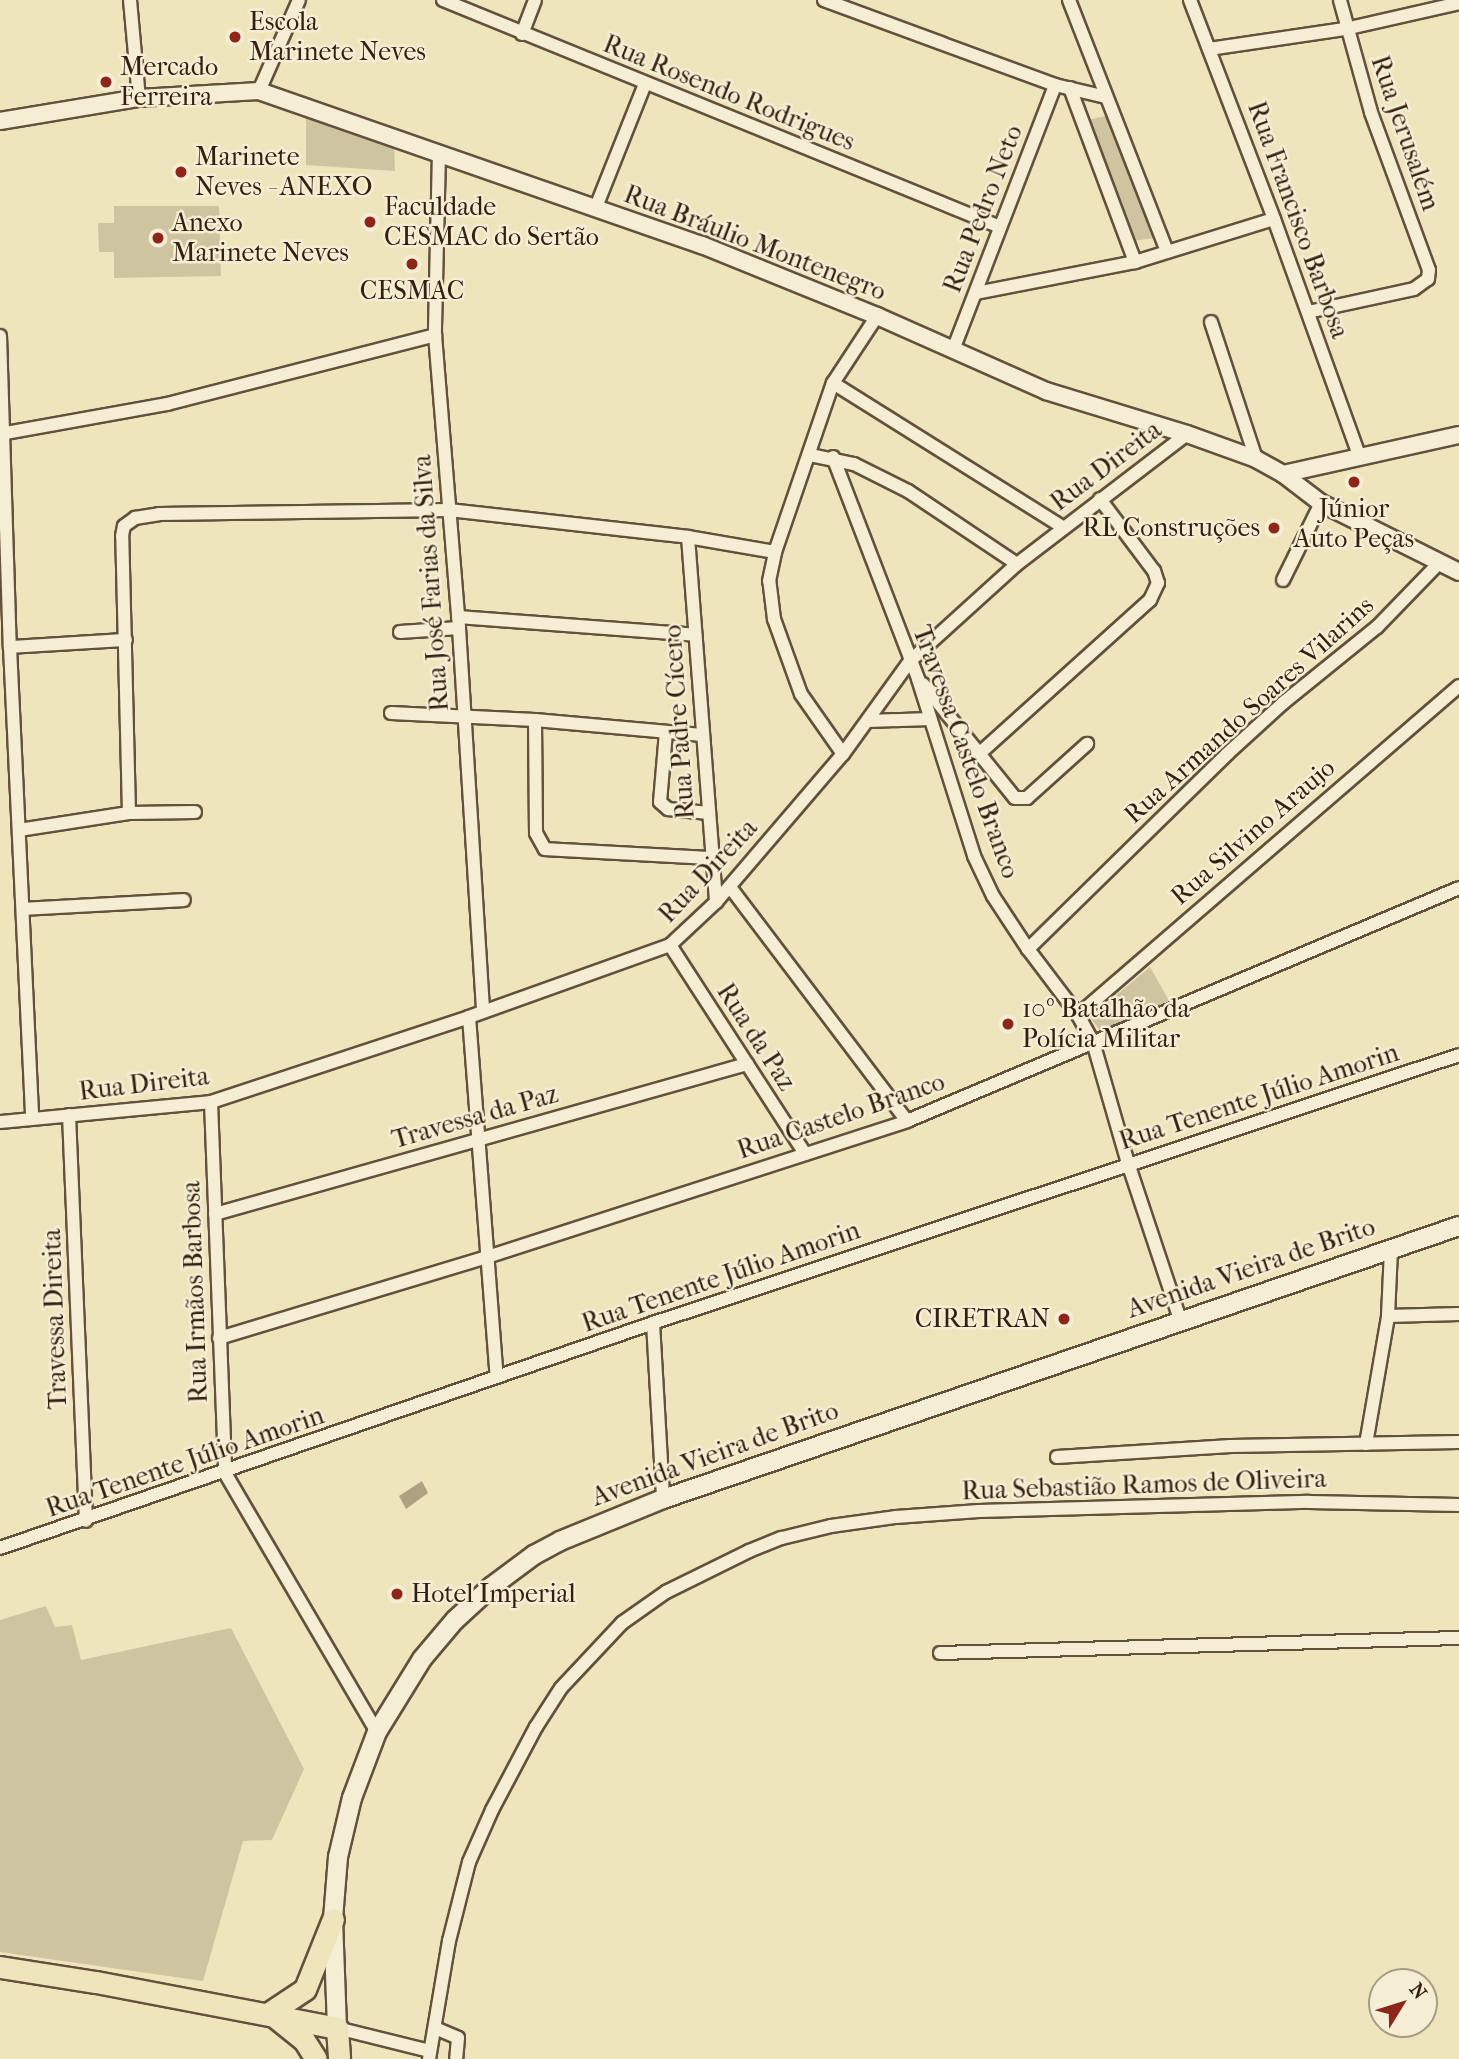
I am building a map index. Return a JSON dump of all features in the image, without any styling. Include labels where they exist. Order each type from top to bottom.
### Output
[{"type":"main road","name":"Avenida Vieira de Brito","points":[[339,2059],[333,1919],[338,1857],[352,1798],[377,1732],[422,1659],[455,1620],[491,1587],[534,1555],[560,1541],[663,1499],[1459,1226]]},
{"type":"main road","points":[[269,2013],[305,1989],[333,1919]]},
{"type":"main road","points":[[0,1967],[269,2013],[337,2028]]},
{"type":"main road","points":[[269,2013],[304,2040],[316,2059]]},
{"type":"street","points":[[130,0],[139,98]]},
{"type":"street","points":[[259,91],[299,0]]},
{"type":"street","name":"Rua Rosendo Rodrigues","points":[[443,0],[998,226]]},
{"type":"street","points":[[522,34],[535,0]]},
{"type":"street","points":[[824,0],[1055,85],[1106,97]]},
{"type":"street","points":[[1069,0],[1167,252]]},
{"type":"street","name":"Rua Francisco Barbosa","points":[[1190,0],[1275,219],[1360,458]]},
{"type":"street","name":"Rua Jerusalém","points":[[1308,312],[1414,289],[1428,279],[1429,270],[1371,112],[1345,29],[1340,0]]},
{"type":"street","points":[[1209,49],[1345,29],[1459,4]]},
{"type":"street","points":[[596,207],[645,83]]},
{"type":"street","name":"Rua Pedro Neto","points":[[953,350],[976,293],[998,226],[1055,85]]},
{"type":"street","points":[[1070,88],[1135,262]]},
{"type":"street","name":"Rua Bráulio Montenegro","points":[[0,121],[139,98],[259,91],[702,245],[877,316],[1046,391],[1187,434],[1256,459],[1283,474],[1321,503],[1459,572]]},
{"type":"street","name":"Rua José Farias da Silva","points":[[439,152],[435,335],[459,622],[483,1011]]},
{"type":"street","points":[[976,293],[1135,262],[1275,219]]},
{"type":"street","points":[[843,754],[801,694],[774,619],[769,581],[775,552],[833,383],[877,316]]},
{"type":"street","points":[[1211,322],[1256,459]]},
{"type":"street","points":[[0,335],[7,656],[19,830],[32,1118]]},
{"type":"street","points":[[2,433],[167,404],[435,335]]},
{"type":"street","points":[[833,383],[1063,527]]},
{"type":"street","name":"Rua Direita","points":[[0,1122],[211,1102],[469,1017],[670,945],[730,887],[843,754],[910,661],[1017,564],[1187,434]]},
{"type":"street","points":[[1283,474],[1459,435]]},
{"type":"street","points":[[810,455],[834,457],[854,464],[908,491],[1017,564]]},
{"type":"street","name":"Travessa Castelo Branco","points":[[834,457],[918,678],[974,856],[993,896],[1028,949],[1078,1015],[1093,1042],[1128,1163],[1181,1322]]},
{"type":"street","points":[[980,753],[1150,600],[1158,583],[1154,572],[1100,499]]},
{"type":"street","points":[[1283,580],[1321,503]]},
{"type":"street","points":[[129,813],[124,526],[135,517],[159,514],[449,510],[688,537],[775,552]]},
{"type":"street","name":"Rua Padre Cícero","points":[[688,537],[716,902]]},
{"type":"street","name":"Rua Armando Soares Vilarins","points":[[1028,949],[1227,754],[1283,703],[1377,627],[1440,562]]},
{"type":"street","points":[[400,632],[459,622],[695,635]]},
{"type":"street","points":[[7,656],[126,640]]},
{"type":"street","points":[[918,678],[1015,798],[1022,799],[1087,744]]},
{"type":"street","name":"Rua Silvino Araujo","points":[[1078,1015],[1459,686]]},
{"type":"street","points":[[391,713],[535,720],[702,735]]},
{"type":"street","points":[[868,721],[930,719]]},
{"type":"street","points":[[535,720],[536,833],[545,849],[713,858]]},
{"type":"street","points":[[666,732],[660,802],[668,808],[709,813]]},
{"type":"street","points":[[19,830],[129,813],[195,812]]},
{"type":"street","points":[[730,887],[906,1121]]},
{"type":"street","name":"Rua Castelo Branco","points":[[219,1338],[487,1257],[906,1121],[1459,887]]},
{"type":"street","points":[[23,909],[184,900]]},
{"type":"street","name":"Rua da Paz","points":[[670,945],[805,1154]]},
{"type":"street","points":[[469,1017],[497,1377]]},
{"type":"street","name":"Rua Tenente Júlio Amorin","points":[[0,1548],[86,1521],[653,1323],[1459,1055]]},
{"type":"street","name":"Travessa da Paz","points":[[215,1214],[747,1064]]},
{"type":"street","name":"Rua Irmãos Barbosa","points":[[211,1102],[225,1473],[377,1732]]},
{"type":"street","name":"Travessa Direita","points":[[69,1115],[86,1521]]},
{"type":"street","points":[[1366,1444],[1388,1315],[1391,1249]]},
{"type":"street","points":[[1388,1315],[1459,1314]]},
{"type":"street","points":[[653,1323],[663,1499]]},
{"type":"street","name":"Rua Sebastião Ramos de Oliveira","points":[[1057,1457],[1231,1446],[1459,1441]]},
{"type":"street","name":"Rua Sebastião Ramos de Oliveira","points":[[430,2055],[449,1941],[469,1862],[504,1786],[561,1688],[622,1623],[666,1592],[749,1551],[782,1538],[831,1526],[979,1511],[1309,1502],[1459,1505]]},
{"type":"street","points":[[940,1653],[1459,1638]]},
{"type":"street","points":[[337,2028],[430,2055]]},
{"type":"street","points":[[435,2028],[458,2038],[456,2059]]},
{"type":"shaded area","points":[[1106,116],[1154,238],[1133,241],[1087,120]]},
{"type":"shaded area","points":[[306,117],[394,143],[395,171],[306,165]]},
{"type":"shaded area","points":[[114,206],[219,206],[221,276],[114,278],[114,252],[99,252],[98,223],[114,223]]},
{"type":"shaded area","points":[[1150,967],[1171,1004],[1101,1032],[1090,1017]]},
{"type":"shaded area","points":[[422,1481],[428,1493],[406,1509],[399,1496]]},
{"type":"shaded area","points":[[46,1606],[55,1627],[72,1625],[81,1660],[231,1628],[304,1769],[272,1840],[243,1841],[203,1981],[0,1952],[0,1620]]},
{"type":"place","name":"Escola Marinete Neves","points":[[235,37]]},
{"type":"place","name":"Mercado Ferreira","points":[[106,82]]},
{"type":"place","name":"Marinete Neves - ANEXO","points":[[181,172]]},
{"type":"place","name":"Faculdade CESMAC do Sertão","points":[[370,222]]},
{"type":"place","name":"Anexo Marinete Neves","points":[[158,238]]},
{"type":"place","name":"CESMAC","points":[[412,264]]},
{"type":"place","name":"Júnior Auto Peças","points":[[1354,482]]},
{"type":"place","name":"RL Construções","points":[[1274,528]]},
{"type":"place","name":"10º Batalhão da Polícia Militar","points":[[1008,1024]]},
{"type":"place","name":"CIRETRAN","points":[[1064,1319]]},
{"type":"place","name":"Hotel Imperial","points":[[397,1594]]}]
